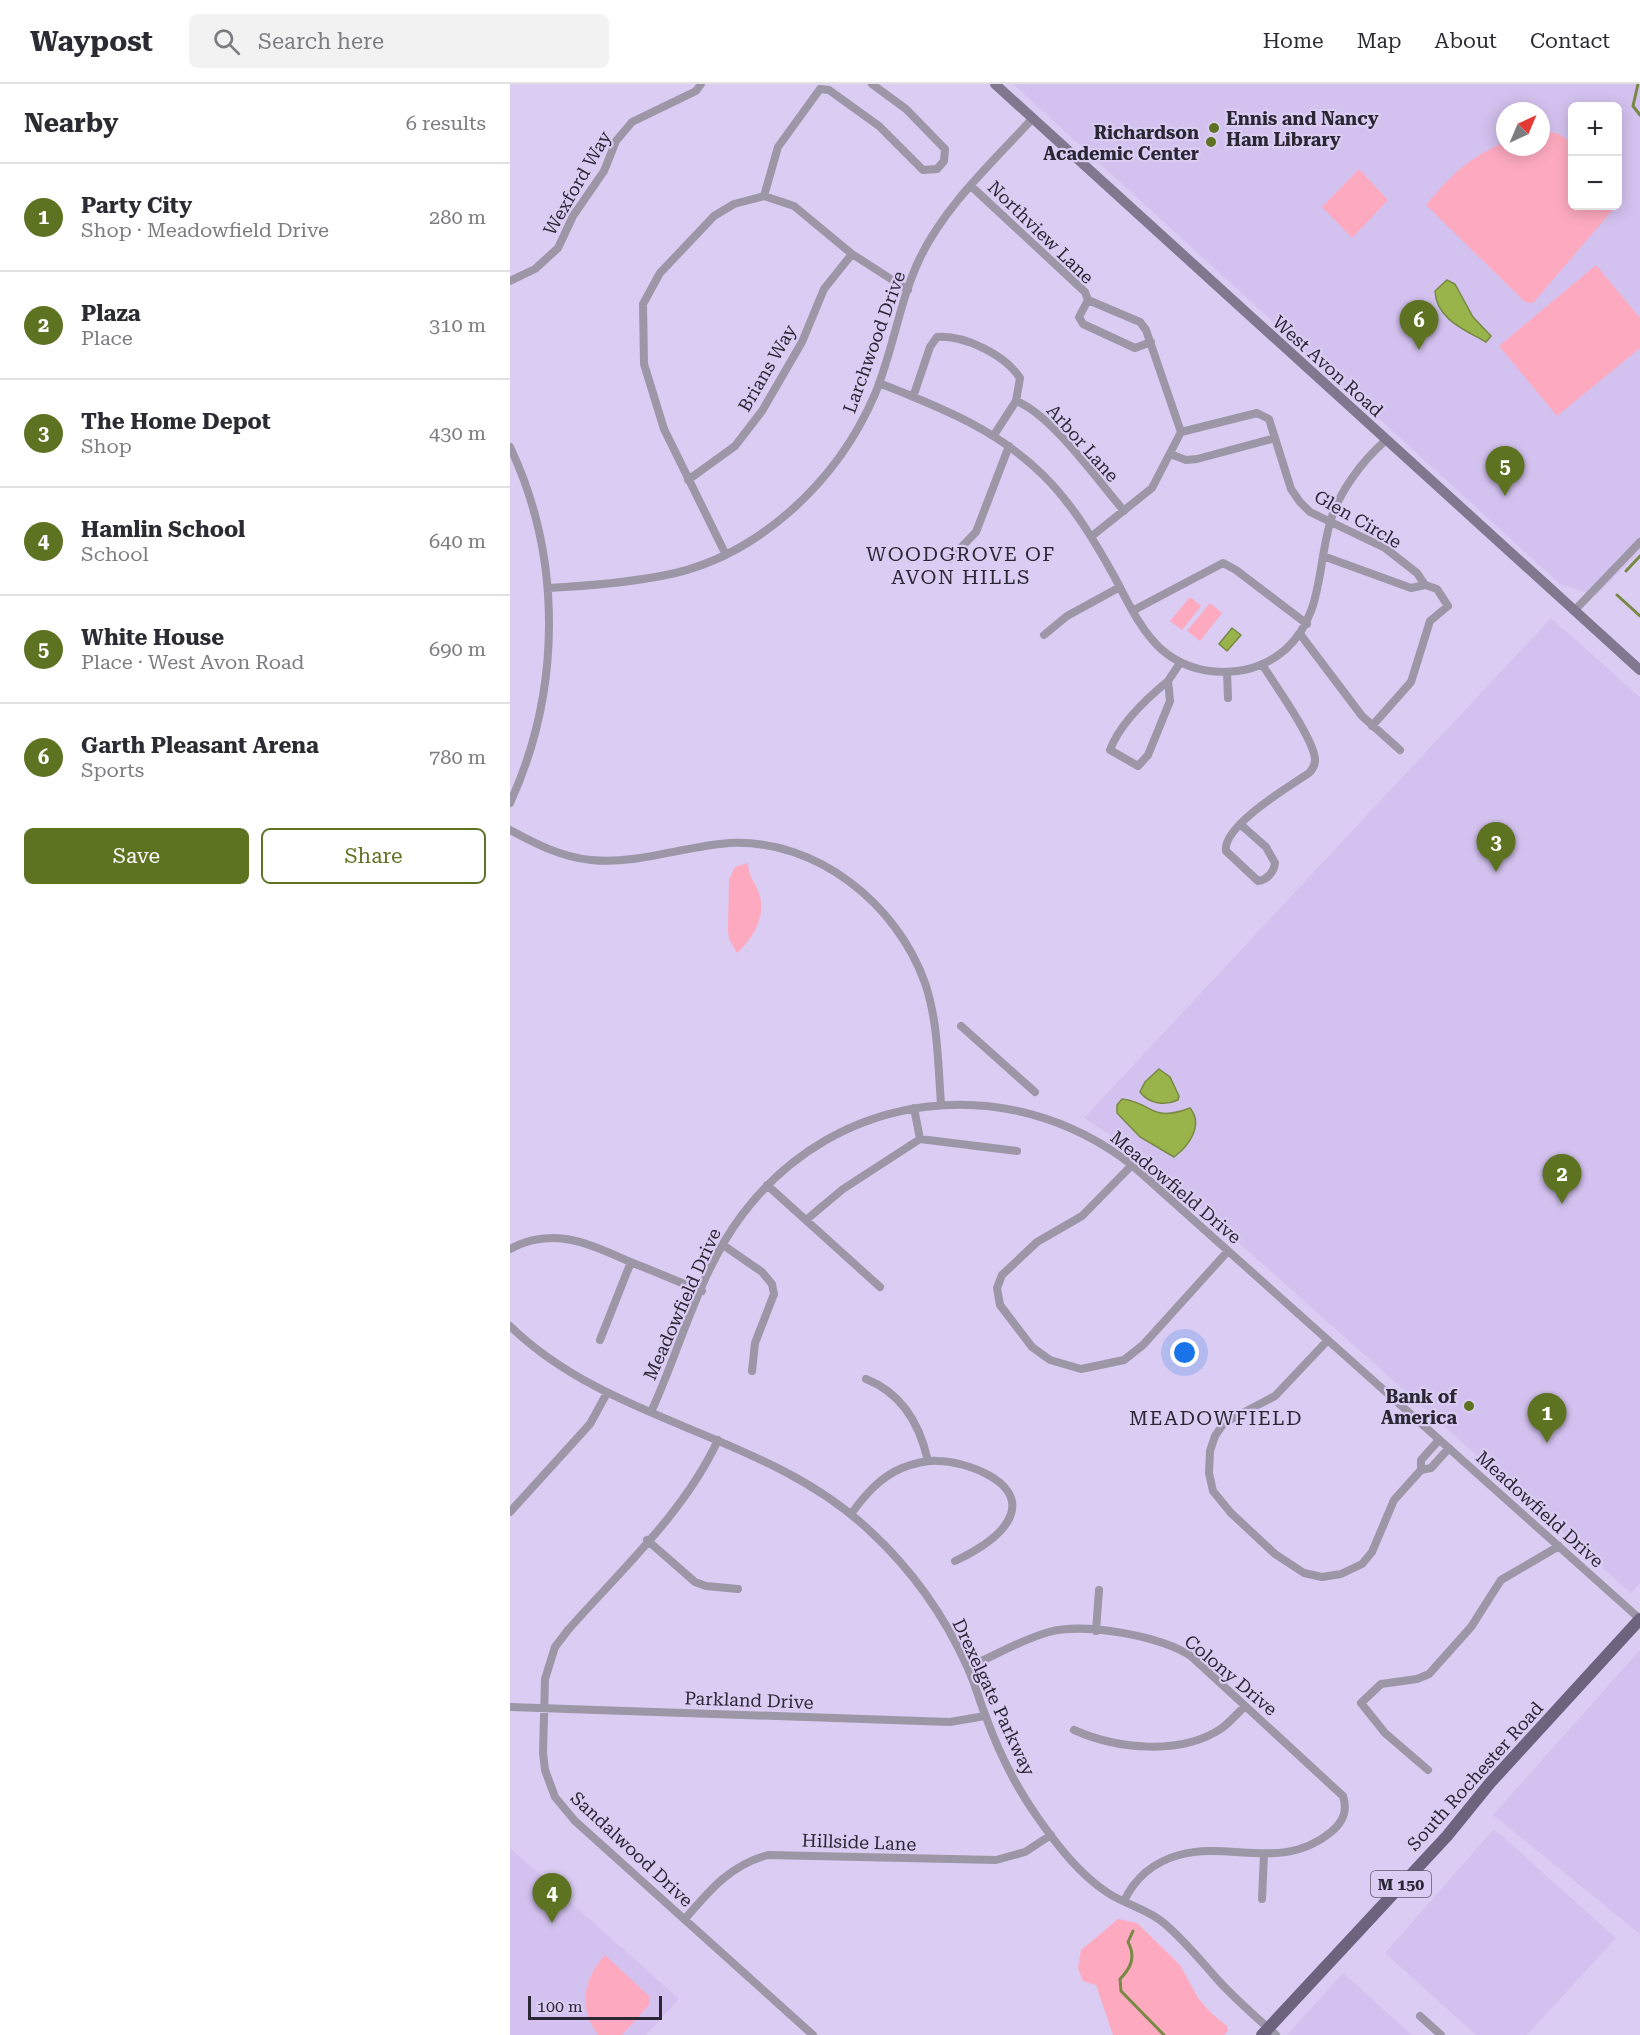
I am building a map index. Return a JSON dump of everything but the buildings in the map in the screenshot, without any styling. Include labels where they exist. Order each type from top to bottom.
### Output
[{"type":"main road","name":"West Avon Road","points":[[995,84],[1385,441],[1640,670]]},
{"type":"main road","name":"South Rochester Road","points":[[1269,2033],[1447,1836],[1485,1789],[1640,1619]]},
{"type":"street","name":"Wexford Way","points":[[510,281],[535,270],[558,248],[573,216],[604,171],[616,141],[632,122],[696,91],[701,84]]},
{"type":"street","points":[[764,196],[778,147],[818,87],[829,90],[879,126],[923,170],[937,169],[944,161],[945,149],[906,109],[872,84]]},
{"type":"street","name":"Larchwood Drive","points":[[548,588],[662,576],[698,566],[768,528],[815,488],[852,438],[879,383],[908,290],[931,239],[971,186],[1033,118]]},
{"type":"street","name":"Northview Lane","points":[[971,186],[1077,285],[1088,300],[1140,322],[1151,342],[1167,396],[1181,432]]},
{"type":"street","points":[[725,553],[664,429],[650,389],[641,350],[643,304],[660,273],[704,224],[734,204],[764,196],[794,206],[852,254],[908,290]]},
{"type":"street","name":"Brians Way","points":[[688,480],[735,446],[762,411],[802,342],[824,290],[852,254]]},
{"type":"street","name":"Northview Lane","points":[[1088,300],[1079,317],[1083,324],[1136,348],[1151,342]]},
{"type":"street","points":[[913,397],[930,347],[937,337],[948,336],[983,349],[1015,370],[1020,378],[1016,401],[994,435]]},
{"type":"street","points":[[879,383],[968,420],[1009,446],[1051,483],[1092,536],[1152,639],[1180,663],[1208,671],[1227,672],[1262,664],[1280,654],[1300,634],[1315,602],[1330,520],[1348,486],[1385,441]]},
{"type":"street","name":"Arbor Lane","points":[[1016,401],[1026,405],[1044,420],[1124,511]]},
{"type":"street","name":"Glen Circle","points":[[1181,432],[1257,413],[1264,414],[1269,419],[1291,489],[1310,512],[1385,548],[1417,573],[1425,585],[1437,590],[1448,606],[1430,621],[1411,682],[1372,726]]},
{"type":"street","points":[[1092,536],[1152,488],[1181,432]]},
{"type":"street","points":[[1170,454],[1186,459],[1197,459],[1275,438]]},
{"type":"street","points":[[950,559],[976,532],[1009,446]]},
{"type":"street","points":[[510,447],[535,516],[548,588],[549,640],[544,692],[534,741],[510,803]]},
{"type":"street","points":[[1574,611],[1640,542]]},
{"type":"street","points":[[1323,556],[1411,588],[1425,585]]},
{"type":"street","points":[[1134,610],[1223,563],[1236,570],[1306,624]]},
{"type":"street","points":[[1044,635],[1066,616],[1120,587]]},
{"type":"street","points":[[1300,634],[1372,726],[1400,750]]},
{"type":"street","points":[[1168,681],[1170,701],[1148,755],[1138,766],[1110,750],[1120,731],[1168,681],[1180,663]]},
{"type":"street","points":[[1240,824],[1266,847],[1275,863],[1271,874],[1262,881],[1258,881],[1226,851],[1227,839],[1240,824],[1314,767],[1315,759],[1299,724],[1262,664]]},
{"type":"street","points":[[1227,672],[1228,698]]},
{"type":"street","points":[[510,830],[560,853],[603,861],[635,859],[704,846],[756,845],[796,855],[843,877],[866,894],[886,916],[917,964],[930,999],[941,1104]]},
{"type":"street","points":[[961,1026],[1035,1092]]},
{"type":"street","name":"Meadowfield Drive","points":[[651,1412],[723,1245],[742,1215],[767,1185],[790,1164],[828,1138],[876,1117],[914,1108],[941,1104],[976,1104],[1029,1112],[1086,1134],[1132,1164],[1640,1619]]},
{"type":"street","points":[[914,1108],[920,1139]]},
{"type":"street","points":[[806,1220],[849,1184],[920,1139],[1017,1151]]},
{"type":"street","points":[[1132,1164],[1082,1216],[1037,1242],[1002,1275],[997,1288],[1000,1305],[1032,1347],[1050,1360],[1081,1369],[1124,1360],[1143,1345],[1228,1251]]},
{"type":"street","points":[[767,1185],[880,1287]]},
{"type":"street","points":[[510,1249],[531,1240],[566,1238],[702,1291]]},
{"type":"street","points":[[723,1245],[762,1272],[772,1284],[774,1294],[755,1344],[752,1371]]},
{"type":"street","points":[[600,1340],[631,1262]]},
{"type":"street","name":"Drexelgate Parkway","points":[[510,1326],[554,1363],[607,1393],[796,1476],[851,1514],[887,1548],[915,1580],[940,1616],[968,1667],[985,1716],[1014,1780],[1051,1835],[1094,1882],[1152,1915],[1172,1930],[1269,2033]]},
{"type":"street","points":[[1328,1340],[1275,1396],[1232,1418],[1218,1430],[1212,1441],[1209,1461],[1211,1484],[1219,1499],[1293,1568],[1309,1575],[1332,1576],[1353,1569],[1367,1559],[1394,1500],[1421,1470],[1431,1468],[1449,1448]]},
{"type":"street","points":[[866,1379],[884,1386],[898,1398],[920,1435],[927,1461]]},
{"type":"street","points":[[510,1512],[590,1424],[607,1393]]},
{"type":"street","name":"Sandalwood Drive","points":[[717,1440],[689,1492],[555,1647],[545,1679],[543,1761],[555,1797],[575,1821],[813,2035]]},
{"type":"street","points":[[1421,1470],[1421,1460],[1439,1440]]},
{"type":"street","points":[[851,1514],[885,1477],[902,1468],[927,1461],[957,1462],[977,1469],[996,1480],[1010,1495],[1012,1512],[1006,1524],[977,1550],[955,1561]]},
{"type":"street","points":[[647,1540],[695,1582],[705,1586],[738,1589]]},
{"type":"street","points":[[1428,1770],[1385,1733],[1361,1703],[1381,1684],[1417,1679],[1429,1674],[1472,1627],[1501,1580],[1559,1546]]},
{"type":"street","points":[[1096,1631],[1099,1590]]},
{"type":"street","name":"Colony Drive","points":[[968,1667],[1047,1632],[1074,1629],[1152,1638],[1176,1647],[1192,1657],[1337,1789],[1345,1803],[1340,1823],[1319,1841],[1296,1851],[1264,1854],[1205,1851],[1172,1857],[1156,1865],[1136,1881],[1124,1901]]},
{"type":"street","points":[[1074,1730],[1115,1743],[1185,1744],[1221,1728],[1245,1706]]},
{"type":"street","name":"Parkland Drive","points":[[510,1707],[950,1722],[985,1716]]},
{"type":"street","name":"Hillside Lane","points":[[685,1919],[725,1875],[747,1862],[768,1855],[996,1860],[1025,1852],[1051,1835]]},
{"type":"street","points":[[1262,1899],[1264,1854]]},
{"type":"street","points":[[1420,2016],[1441,2035]]},
{"type":"shaded area","points":[[1013,84],[1640,84],[1640,551],[1596,596],[1560,584]]},
{"type":"shaded area","points":[[1550,132],[1559,134],[1568,140],[1568,210],[1613,210],[1533,303],[1525,302],[1426,205],[1461,168],[1496,146],[1496,156],[1550,156]]},
{"type":"shaded area","points":[[1359,169],[1388,200],[1352,238],[1322,207]]},
{"type":"shaded area","points":[[1596,265],[1640,318],[1640,348],[1557,416],[1499,346]]},
{"type":"shaded area","points":[[1447,280],[1455,284],[1473,317],[1491,336],[1486,342],[1461,328],[1440,309],[1435,291]]},
{"type":"shaded area","points":[[1190,597],[1201,606],[1182,630],[1170,621]]},
{"type":"shaded area","points":[[1210,603],[1222,613],[1200,641],[1187,631]]},
{"type":"shaded area","points":[[1551,618],[1640,697],[1640,1583],[1631,1593],[1144,1158],[1084,1118]]},
{"type":"shaded area","points":[[1232,628],[1241,635],[1227,651],[1219,644]]},
{"type":"shaded area","points":[[748,863],[750,875],[759,893],[761,910],[757,926],[737,953],[729,939],[728,931],[729,879],[735,867]]},
{"type":"shaded area","points":[[1159,1069],[1170,1077],[1179,1096],[1178,1100],[1158,1103],[1148,1099],[1140,1092],[1145,1082]]},
{"type":"shaded area","points":[[1122,1099],[1159,1113],[1177,1112],[1190,1108],[1196,1121],[1193,1135],[1174,1157],[1140,1137],[1117,1113],[1117,1105]]},
{"type":"shaded area","points":[[1640,1650],[1640,1934],[1493,1815]]},
{"type":"shaded area","points":[[1494,1829],[1616,1938],[1527,2035],[1476,2035],[1385,1953]]},
{"type":"shaded area","points":[[510,1848],[679,1999],[646,2035],[510,2035]]},
{"type":"shaded area","points":[[1118,1919],[1137,1923],[1180,1965],[1198,1998],[1227,2026],[1228,2031],[1224,2035],[1113,2035],[1096,1985],[1083,1981],[1078,1968],[1081,1950]]},
{"type":"shaded area","points":[[605,1955],[649,1996],[649,2005],[622,2035],[598,2035],[588,2014],[586,1994],[588,1984]]},
{"type":"shaded area","points":[[1343,1973],[1412,2035],[1287,2035]]},
{"type":"waterway","points":[[1638,84],[1633,106],[1640,115]]},
{"type":"waterway","points":[[1626,571],[1640,556]]},
{"type":"waterway","points":[[1617,595],[1640,616]]},
{"type":"waterway","points":[[1133,1931],[1128,1942],[1132,1957],[1127,1971],[1120,1979],[1121,1991],[1164,2035]]},
{"type":"place","name":"Ennis and Nancy Ham Library","points":[[1214,128]]},
{"type":"place","name":"Richardson Academic Center","points":[[1211,142]]},
{"type":"place","name":"Garth Pleasant Arena","points":[[1419,350]]},
{"type":"place","name":"White House","points":[[1505,496]]},
{"type":"place","name":"The Home Depot","points":[[1496,872]]},
{"type":"place","name":"Plaza","points":[[1562,1204]]},
{"type":"place","name":"Bank of America","points":[[1469,1406]]},
{"type":"place","name":"Party City","points":[[1547,1443]]},
{"type":"place","name":"Hamlin School","points":[[552,1923]]},
{"type":"district","name":"WOODGROVE OF AVON HILLS","points":[[961,566]]},
{"type":"district","name":"MEADOWFIELD","points":[[1216,1418]]}]
